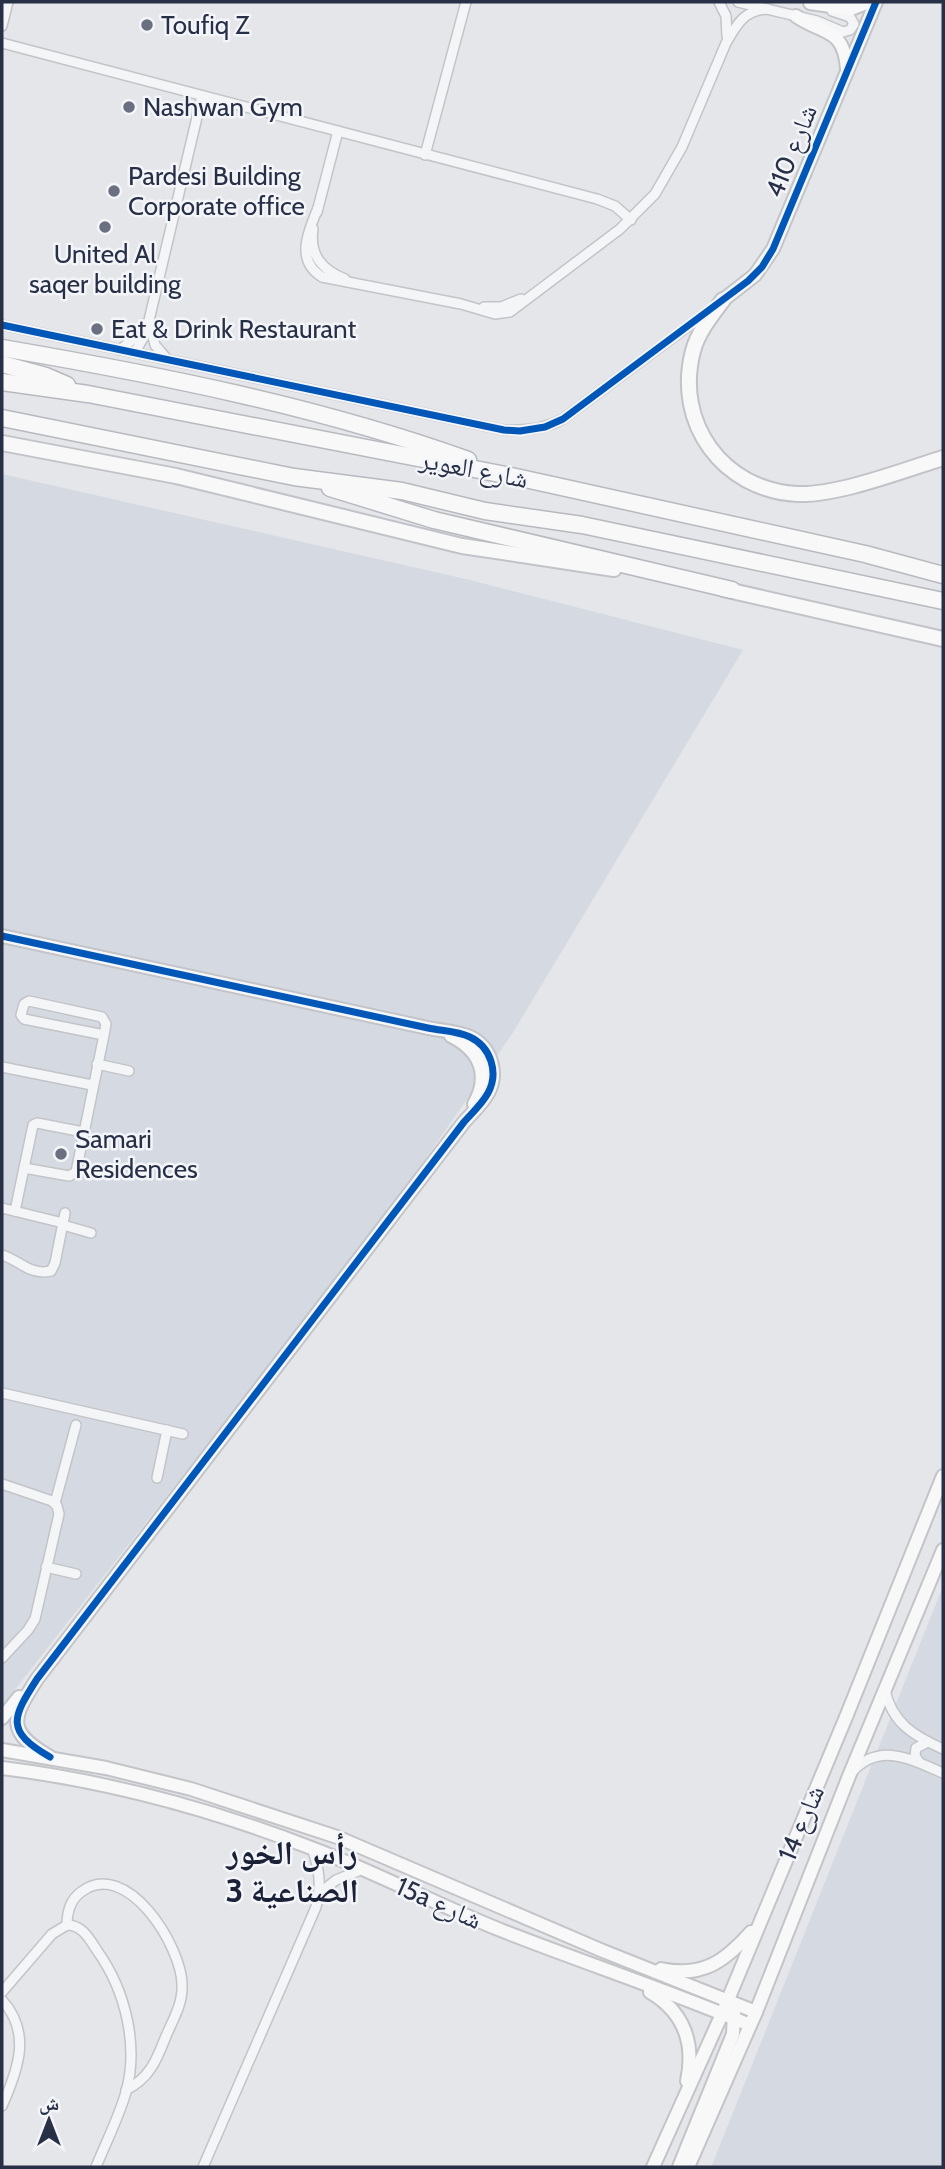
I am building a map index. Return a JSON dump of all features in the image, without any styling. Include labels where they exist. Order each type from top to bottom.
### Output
[{"type":"highway","points":[[2,348],[148,375],[266,401],[413,440],[516,477]]},
{"type":"highway","points":[[2,364],[46,376],[88,394]]},
{"type":"highway","name":"شارع العوير","points":[[2,382],[88,394],[516,477],[865,554],[943,575]]},
{"type":"highway","name":"شارع العوير","points":[[2,418],[294,477],[389,489],[485,510],[582,525],[943,601]]},
{"type":"highway","points":[[294,477],[434,520],[732,590]]},
{"type":"main road","points":[[807,3],[851,9],[869,2]]},
{"type":"main road","name":"شارع 410","points":[[723,300],[755,275],[773,249],[876,2]]},
{"type":"main road","points":[[796,16],[838,38],[846,54],[847,71]]},
{"type":"main road","points":[[723,300],[707,322],[694,349],[689,374],[689,395],[694,418],[703,439],[717,458],[735,473],[754,484],[775,490],[809,494],[831,491],[943,458]]},
{"type":"main road","points":[[2,443],[176,477],[462,546],[617,569],[732,590],[943,639]]},
{"type":"main road","points":[[865,554],[943,566]]},
{"type":"main road","points":[[2,936],[470,1037],[486,1050],[493,1071],[489,1091],[37,1679],[2,1718]]},
{"type":"main road","name":"شارع 14","points":[[653,2167],[722,2014],[943,1476]]},
{"type":"main road","name":"شارع 14","points":[[688,2167],[756,2012],[849,1776],[943,1550]]},
{"type":"main road","points":[[37,1679],[18,1711],[18,1726],[24,1740],[50,1757]]},
{"type":"main road","points":[[846,1717],[869,1728]]},
{"type":"main road","name":"15a شارع","points":[[2,1750],[106,1768],[191,1789],[337,1837],[629,1962],[756,2012]]},
{"type":"main road","points":[[2,1756],[36,1759],[50,1757]]},
{"type":"main road","name":"15a شارع","points":[[2,1768],[56,1776],[133,1793],[223,1817],[312,1848],[502,1930],[750,2025]]},
{"type":"main road","points":[[223,1817],[242,1819],[330,1847],[336,1845],[337,1837]]},
{"type":"main road","points":[[629,1962],[679,1972],[700,1969],[728,1956],[758,1924]]},
{"type":"main road","points":[[616,1974],[663,2000],[681,2020],[690,2044],[691,2057],[681,2107]]},
{"type":"main road","points":[[679,2167],[733,2034],[735,2019],[727,2001]]},
{"type":"street","points":[[2,26],[8,2]]},
{"type":"street","points":[[425,155],[466,2]]},
{"type":"street","points":[[719,2],[726,16],[726,43]]},
{"type":"street","points":[[738,2],[823,23],[842,32],[853,27],[850,16],[807,3]]},
{"type":"street","points":[[338,131],[312,234],[316,258],[330,273],[360,284],[461,304],[495,314],[505,313],[514,310],[631,220],[655,194],[674,164],[726,43],[741,19],[754,11],[768,9]]},
{"type":"street","points":[[2,43],[606,202],[631,220]]},
{"type":"street","points":[[135,352],[144,339],[202,96]]},
{"type":"street","points":[[2,325],[504,430],[520,431],[545,427],[563,419],[723,300]]},
{"type":"street","points":[[120,350],[140,332],[150,309]]},
{"type":"street","points":[[150,309],[152,338],[168,359]]},
{"type":"street","points":[[24,1168],[72,1176],[76,1170],[92,1085],[104,1035],[106,1024],[102,1017],[29,1000],[24,1004],[21,1015],[24,1019],[104,1035]]},
{"type":"street","points":[[97,1064],[130,1070]]},
{"type":"street","points":[[2,1067],[92,1085]]},
{"type":"street","points":[[15,1211],[31,1130],[35,1124],[83,1132]]},
{"type":"street","points":[[2,1208],[64,1221],[92,1233]]},
{"type":"street","points":[[2,1255],[21,1266],[51,1271],[64,1221]]},
{"type":"street","points":[[2,1392],[183,1434]]},
{"type":"street","points":[[2,1658],[28,1630],[34,1619],[59,1514],[55,1503],[76,1425]]},
{"type":"street","points":[[157,1478],[167,1430]]},
{"type":"street","points":[[2,1484],[55,1503]]},
{"type":"street","points":[[46,1567],[76,1574]]},
{"type":"street","points":[[885,1690],[893,1714],[901,1724],[943,1749]]},
{"type":"street","points":[[921,1763],[915,1756],[916,1748],[928,1742]]},
{"type":"street","points":[[849,1776],[858,1765],[884,1754],[896,1754],[943,1773]]},
{"type":"street","points":[[203,2167],[315,1910],[320,1892],[312,1848]]},
{"type":"street","points":[[320,1892],[345,1876],[363,1869]]},
{"type":"street","points":[[67,1925],[71,1904],[79,1892],[94,1885],[111,1885],[129,1892],[144,1905],[176,1956],[182,1985],[179,2004],[152,2069],[141,2081],[126,2090]]},
{"type":"street","points":[[2,1992],[52,1934],[67,1925],[78,1927],[106,1964],[120,1993],[130,2038],[126,2090],[96,2167]]},
{"type":"street","points":[[2,2000],[15,2020],[20,2043],[15,2077],[2,2106]]},
{"type":"shaded area","points":[[2,474],[470,580],[743,650],[512,1034],[386,1216],[2,1706]]},
{"type":"shaded area","points":[[943,1586],[943,2167],[711,2167],[712,2165]]},
{"type":"cycle path","points":[[2,325],[504,430],[520,431],[545,427],[563,419],[748,281],[762,267],[773,249],[876,2]]},
{"type":"cycle path","points":[[2,936],[460,1033],[483,1047],[493,1069],[491,1085],[483,1101],[464,1122],[37,1679],[22,1704],[17,1723],[25,1739],[50,1757]]},
{"type":"place","name":"Toufiq Z","points":[[147,25]]},
{"type":"place","name":"Nashwan Gym","points":[[129,107]]},
{"type":"place","name":"Pardesi Building Corporate office","points":[[114,191]]},
{"type":"place","name":"United Al saqer building","points":[[105,227]]},
{"type":"place","name":"Eat & Drink Restaurant","points":[[97,329]]},
{"type":"place","name":"Samari Residences","points":[[61,1154]]},
{"type":"district","name":"رأس الخور الصناعية 3","points":[[292,1871]]}]
